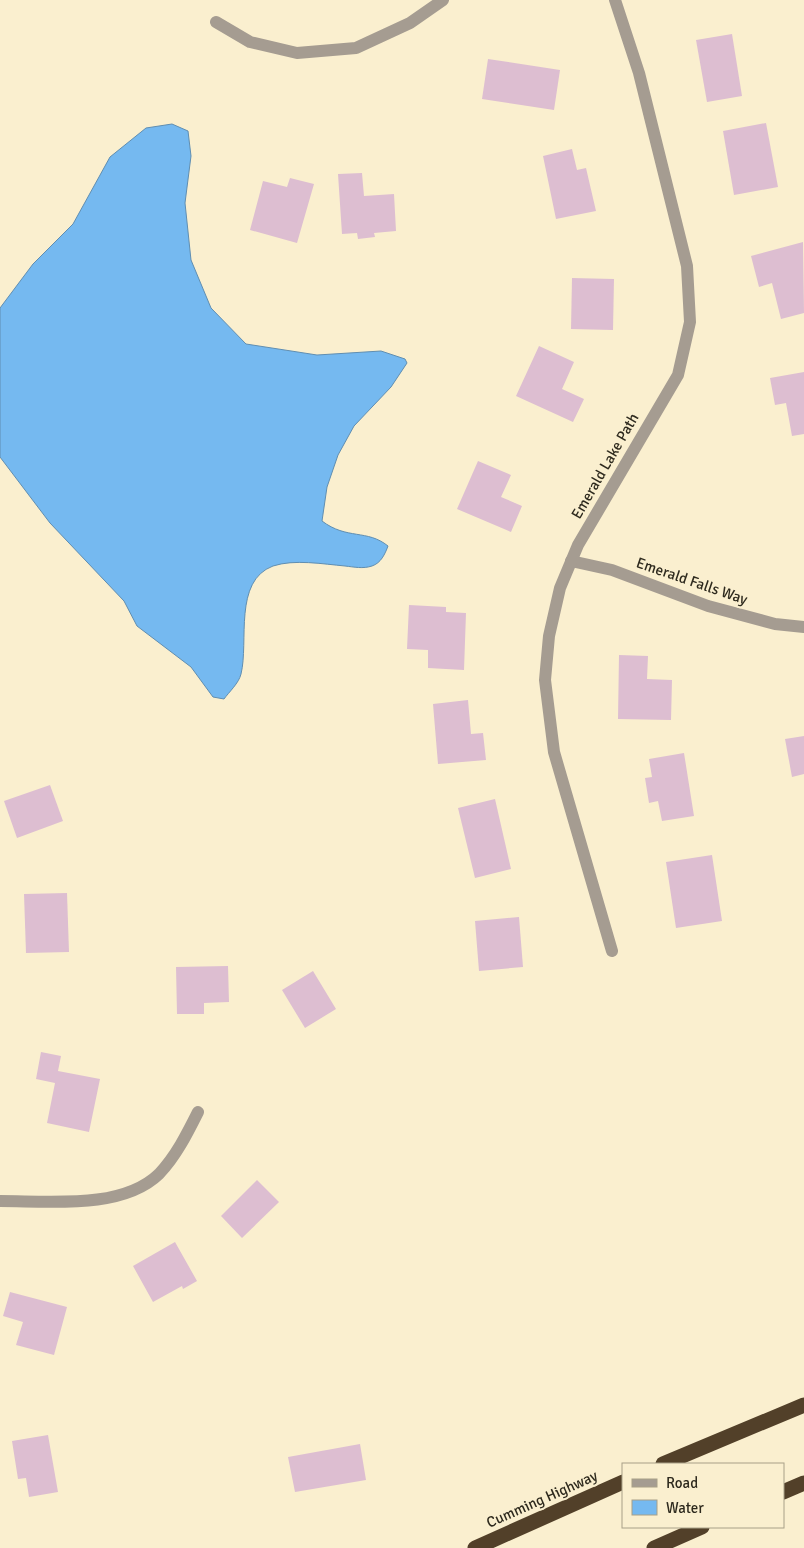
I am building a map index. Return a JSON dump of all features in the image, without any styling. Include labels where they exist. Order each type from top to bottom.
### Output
[{"type":"highway","points":[[665,1463],[804,1405]]},
{"type":"highway","name":"Cumming Highway","points":[[474,1548],[622,1482]]},
{"type":"highway","points":[[784,1492],[804,1483]]},
{"type":"highway","points":[[654,1548],[700,1528]]},
{"type":"street","points":[[216,22],[250,42],[297,53],[356,48],[410,23],[443,0]]},
{"type":"street","name":"Emerald Lake Path","points":[[612,951],[554,752],[545,680],[549,636],[560,588],[578,545],[678,375],[690,322],[687,266],[639,73],[615,0]]},
{"type":"street","name":"Emerald Falls Way","points":[[571,561],[612,570],[708,606],[775,624],[804,627]]},
{"type":"street","points":[[0,1201],[107,1200],[136,1188],[158,1174],[183,1143],[198,1112]]},
{"type":"water","points":[[172,124],[188,131],[191,156],[185,203],[191,260],[211,308],[246,344],[317,355],[381,351],[405,359],[407,363],[391,387],[354,426],[338,455],[327,487],[322,521],[340,531],[380,541],[388,546],[384,555],[378,563],[369,567],[358,568],[299,562],[273,566],[260,574],[252,585],[247,598],[241,674],[224,699],[213,697],[191,667],[137,626],[124,601],[50,523],[0,457],[0,308],[33,264],[73,224],[110,157],[146,128]]},
{"type":"building","points":[[732,34],[742,96],[707,102],[696,40]]},
{"type":"building","points":[[488,59],[560,70],[554,110],[482,99]]},
{"type":"building","points":[[766,123],[778,187],[734,195],[723,131]]},
{"type":"building","points":[[572,149],[577,170],[586,168],[596,211],[556,219],[543,156]]},
{"type":"building","points":[[362,173],[364,196],[394,194],[396,231],[374,233],[375,237],[358,239],[357,233],[342,234],[338,174]]},
{"type":"building","points":[[290,178],[314,184],[297,243],[250,230],[263,181],[287,187]]},
{"type":"building","points":[[803,242],[804,313],[781,319],[772,283],[759,287],[751,256]]},
{"type":"building","points":[[572,278],[614,279],[613,330],[571,329]]},
{"type":"building","points":[[539,346],[574,362],[562,389],[584,399],[573,422],[516,396]]},
{"type":"building","points":[[804,372],[804,434],[792,436],[786,403],[775,405],[770,378]]},
{"type":"building","points":[[478,461],[511,475],[501,497],[522,506],[511,532],[457,509]]},
{"type":"building","points":[[409,605],[446,607],[446,612],[466,613],[464,670],[428,668],[428,650],[407,649]]},
{"type":"building","points":[[619,655],[648,656],[647,679],[672,680],[671,720],[618,719]]},
{"type":"building","points":[[468,700],[471,734],[483,733],[486,760],[438,764],[433,704]]},
{"type":"building","points":[[804,736],[804,774],[792,777],[785,739]]},
{"type":"building","points":[[684,753],[694,816],[662,821],[658,801],[649,803],[645,778],[652,777],[649,759]]},
{"type":"building","points":[[50,785],[63,821],[17,838],[4,801]]},
{"type":"building","points":[[495,799],[511,869],[475,878],[458,808]]},
{"type":"building","points":[[712,855],[722,921],[676,928],[666,862]]},
{"type":"building","points":[[67,893],[69,952],[26,953],[24,894]]},
{"type":"building","points":[[519,917],[523,967],[479,971],[475,921]]},
{"type":"building","points":[[228,966],[229,1002],[204,1003],[204,1014],[177,1014],[176,967]]},
{"type":"building","points":[[313,971],[336,1009],[305,1028],[282,990]]},
{"type":"building","points":[[41,1052],[61,1056],[58,1071],[100,1079],[89,1132],[47,1123],[55,1083],[36,1079]]},
{"type":"building","points":[[257,1180],[279,1202],[242,1238],[221,1216]]},
{"type":"building","points":[[175,1242],[197,1281],[183,1289],[182,1286],[153,1302],[133,1266]]},
{"type":"building","points":[[10,1292],[67,1307],[54,1355],[16,1345],[23,1322],[3,1316]]},
{"type":"building","points":[[48,1435],[58,1492],[29,1497],[26,1478],[18,1479],[12,1441]]},
{"type":"building","points":[[360,1444],[366,1480],[295,1492],[288,1457]]}]
